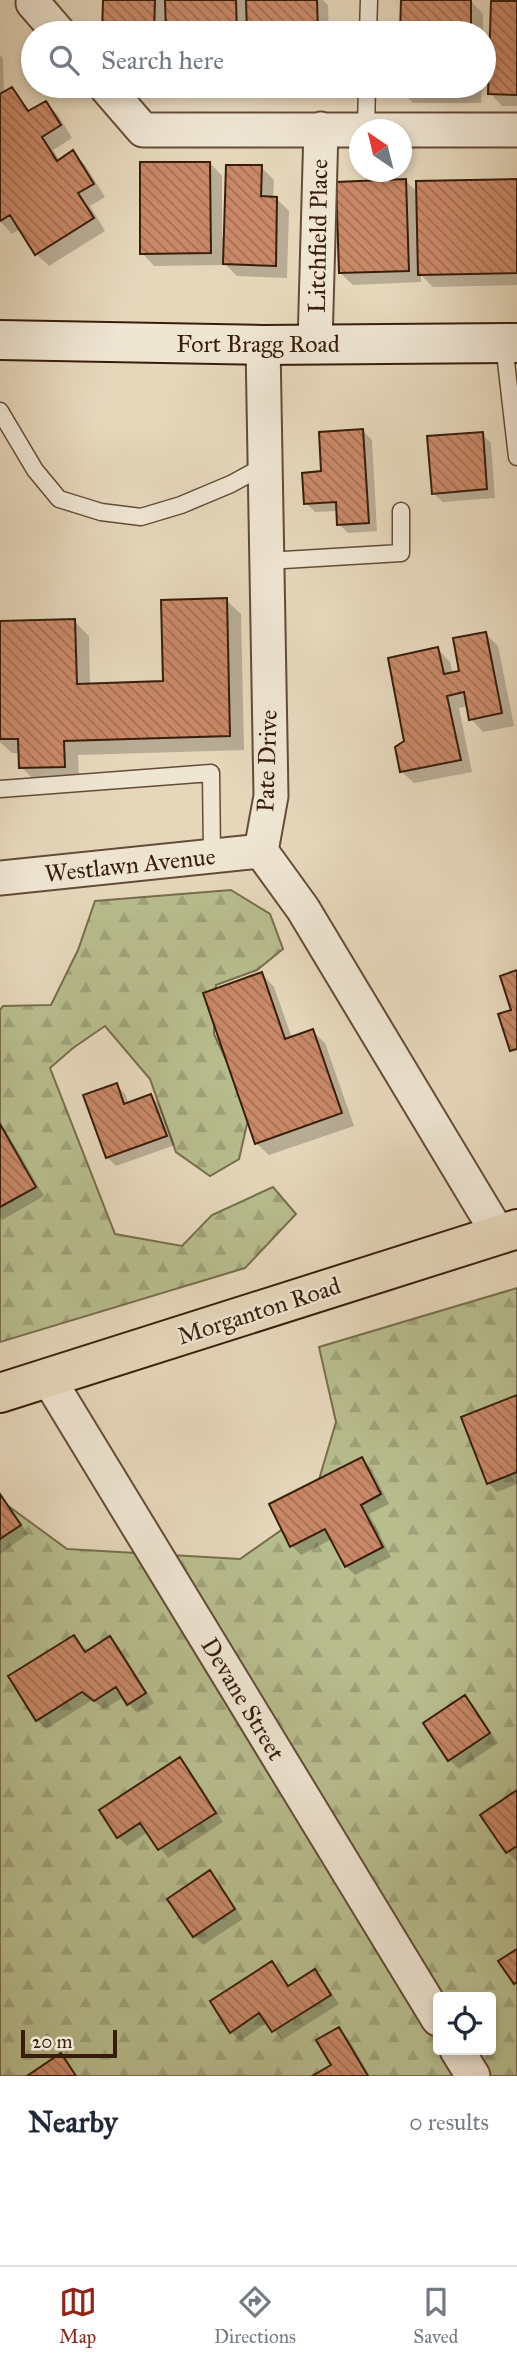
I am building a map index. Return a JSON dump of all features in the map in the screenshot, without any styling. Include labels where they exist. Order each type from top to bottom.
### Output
[{"type":"main road","name":"Fort Bragg Road","points":[[0,340],[263,345],[511,344]]},
{"type":"main road","name":"Morganton Road","points":[[0,1393],[508,1232]]},
{"type":"street","points":[[33,3],[49,21]]},
{"type":"street","name":"Litchfield Place","points":[[115,98],[143,130],[349,129]]},
{"type":"street","name":"Litchfield Place","points":[[315,344],[321,128]]},
{"type":"street","name":"Litchfield Place","points":[[412,129],[517,130]]},
{"type":"street","name":"Pate Drive","points":[[261,851],[271,796],[263,345]]},
{"type":"street","points":[[261,851],[303,909],[508,1232]]},
{"type":"street","name":"Westlawn Avenue","points":[[0,878],[261,851]]},
{"type":"street","name":"Devane Street","points":[[48,1378],[433,2011]]},
{"type":"street","points":[[460,2055],[473,2076]]},
{"type":"lane","points":[[368,21],[369,0]]},
{"type":"lane","points":[[366,119],[367,98]]},
{"type":"lane","points":[[511,344],[517,457]]},
{"type":"lane","points":[[0,411],[35,470],[59,499],[102,512],[141,517],[181,505],[231,484],[266,465]]},
{"type":"lane","points":[[267,561],[401,553],[401,511]]},
{"type":"lane","points":[[0,789],[211,772],[212,856]]},
{"type":"green space","points":[[231,890],[270,914],[283,949],[257,970],[216,985],[214,1034],[250,1111],[239,1159],[210,1176],[176,1152],[150,1079],[105,1026],[50,1068],[115,1234],[182,1246],[212,1215],[273,1187],[296,1214],[245,1268],[0,1342],[0,1010],[3,1006],[51,1005],[78,950],[95,901]]},
{"type":"green space","points":[[517,1288],[517,2076],[0,2076],[0,1500],[67,1549],[240,1559],[310,1510],[336,1422],[319,1347]]},
{"type":"building","points":[[103,0],[155,0],[154,21],[102,21]]},
{"type":"building","points":[[165,0],[236,0],[237,21],[166,21]]},
{"type":"building","points":[[246,0],[317,0],[318,21],[247,21]]},
{"type":"building","points":[[401,0],[471,0],[471,21],[400,21]]},
{"type":"building","points":[[491,1],[517,1],[517,95],[496,94],[496,21],[490,21]]},
{"type":"building","points":[[12,87],[28,111],[46,101],[61,125],[42,137],[57,161],[73,150],[94,184],[78,193],[94,218],[35,255],[10,215],[0,221],[0,94]]},
{"type":"building","points":[[140,162],[210,162],[211,253],[140,254]]},
{"type":"building","points":[[226,165],[262,165],[261,196],[277,197],[276,266],[223,264]]},
{"type":"building","points":[[517,179],[517,273],[418,275],[416,181]]},
{"type":"building","points":[[336,182],[406,182],[409,271],[339,273]]},
{"type":"building","points":[[363,429],[369,523],[337,525],[336,502],[304,504],[302,473],[321,471],[319,432]]},
{"type":"building","points":[[483,432],[487,489],[432,494],[427,436]]},
{"type":"building","points":[[227,598],[230,736],[64,741],[65,767],[19,768],[18,739],[0,739],[0,621],[75,619],[77,684],[163,681],[161,600]]},
{"type":"building","points":[[486,632],[502,713],[469,720],[464,692],[447,696],[461,760],[400,772],[395,747],[404,741],[388,658],[438,647],[444,674],[459,671],[453,638]]},
{"type":"building","points":[[517,970],[517,1049],[510,1051],[498,1014],[511,1010],[500,976]]},
{"type":"building","points":[[262,972],[285,1039],[313,1029],[342,1113],[255,1144],[203,993]]},
{"type":"building","points":[[117,1083],[124,1104],[151,1094],[167,1136],[106,1158],[83,1095]]},
{"type":"building","points":[[0,1124],[36,1187],[0,1207]]},
{"type":"building","points":[[517,1395],[517,1472],[487,1484],[461,1417]]},
{"type":"building","points":[[362,1457],[381,1494],[361,1505],[383,1547],[345,1567],[325,1529],[290,1547],[269,1504]]},
{"type":"building","points":[[0,1494],[21,1525],[0,1539]]},
{"type":"building","points":[[74,1635],[85,1652],[110,1636],[146,1693],[127,1705],[116,1687],[94,1701],[82,1692],[36,1721],[8,1676]]},
{"type":"building","points":[[465,1695],[490,1733],[448,1761],[423,1723]]},
{"type":"building","points":[[180,1757],[216,1813],[158,1850],[140,1823],[117,1838],[99,1810]]},
{"type":"building","points":[[517,1790],[517,1846],[506,1853],[480,1815]]},
{"type":"building","points":[[210,1870],[235,1909],[193,1937],[167,1899]]},
{"type":"building","points":[[517,1949],[517,1982],[514,1984],[498,1961]]},
{"type":"building","points":[[272,1961],[288,1986],[315,1969],[331,1995],[272,2032],[259,2013],[230,2033],[210,2001]]},
{"type":"building","points":[[339,2027],[368,2076],[312,2076],[331,2065],[316,2040]]},
{"type":"building","points":[[61,2053],[76,2076],[27,2076]]}]
